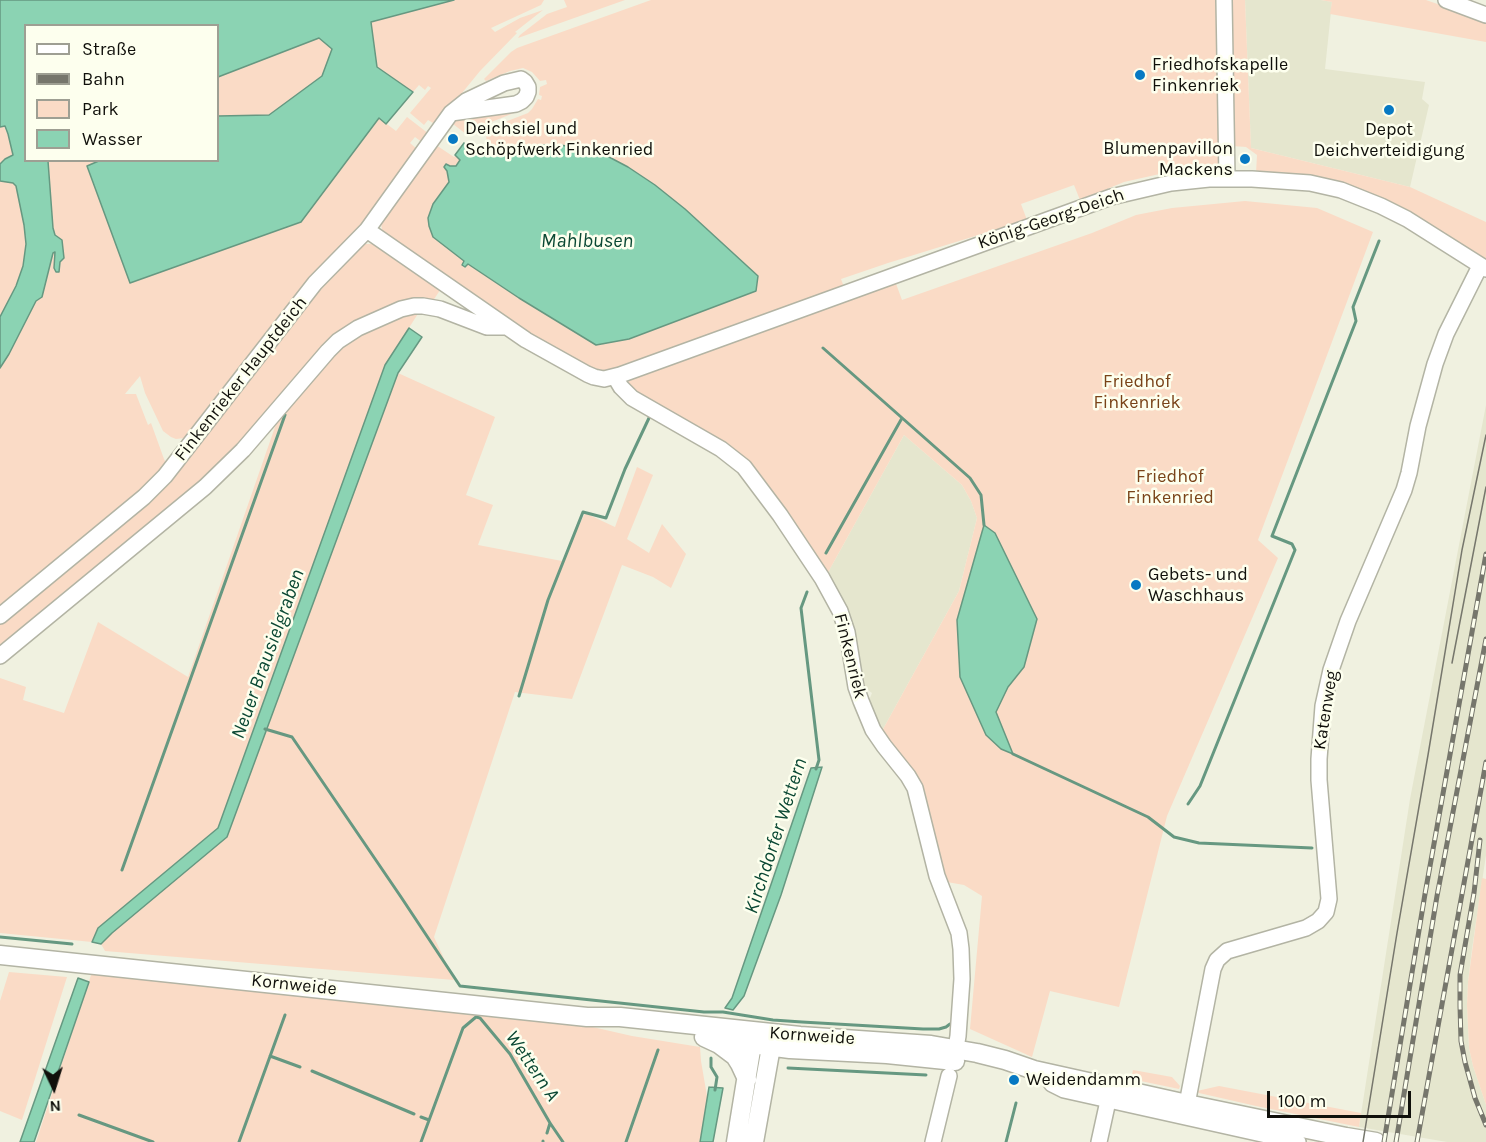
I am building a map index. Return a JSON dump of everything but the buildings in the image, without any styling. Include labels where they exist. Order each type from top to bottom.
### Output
[{"type":"main road","name":"Kornweide","points":[[0,955],[587,1017],[620,1017],[809,1050],[886,1054],[1039,1071],[1343,1140],[1376,1142]]},
{"type":"main road","name":"Kornweide","points":[[587,1017],[620,1025],[704,1037],[762,1041]]},
{"type":"main road","points":[[704,1037],[719,1044],[735,1056],[747,1079]]},
{"type":"main road","points":[[736,1142],[747,1079],[762,1041]]},
{"type":"main road","points":[[754,1142],[762,1041]]},
{"type":"street","points":[[1224,0],[1227,178]]},
{"type":"street","points":[[1446,0],[1486,15]]},
{"type":"street","name":"Finkenrieker Hauptdeich","points":[[0,616],[165,476],[315,284],[367,230],[451,113]]},
{"type":"street","name":"König-Georg-Deich","points":[[615,377],[1112,197],[1171,183],[1227,178],[1310,183],[1341,190],[1407,219],[1483,267]]},
{"type":"street","points":[[367,230],[525,340],[594,377],[604,379],[615,377]]},
{"type":"street","name":"Katenweg","points":[[1187,1104],[1213,969],[1217,960],[1227,951],[1306,928],[1318,921],[1326,912],[1329,898],[1319,759],[1323,706],[1331,670],[1348,621],[1404,490],[1428,388],[1446,334],[1483,267]]},
{"type":"street","points":[[0,656],[206,487],[243,450],[338,341],[358,328],[401,309],[414,306],[440,309],[487,327],[505,327]]},
{"type":"street","name":"Finkenriek","points":[[615,377],[628,395],[721,449],[744,467],[780,515],[822,578],[840,611],[848,632],[858,694],[868,721],[915,788],[937,876],[959,933],[961,949],[962,979],[953,1062],[933,1142]]},
{"type":"street","points":[[1039,1071],[1057,1087],[1108,1101],[1266,1139],[1298,1142]]},
{"type":"street","points":[[1099,1142],[1108,1101]]},
{"type":"shaded area","points":[[1245,0],[1332,2],[1325,69],[1425,82],[1422,99],[1429,105],[1410,187],[1251,148]]},
{"type":"shaded area","points":[[1486,405],[1486,855],[1472,949],[1467,1005],[1469,1048],[1486,1105],[1486,1142],[1447,1142],[1359,1127],[1410,799]]},
{"type":"shaded area","points":[[904,435],[962,485],[977,518],[959,591],[882,731],[868,703],[872,693],[861,685],[826,576]]},
{"type":"green space","points":[[454,0],[544,0],[541,5],[491,28],[495,32],[520,18],[543,10],[515,32],[517,33],[480,71],[444,115],[441,113],[433,123],[428,120],[424,125],[410,113],[431,88],[428,86],[425,90],[419,85],[413,92],[377,67],[371,22]]},
{"type":"green space","points":[[564,0],[625,0],[518,38],[547,14],[567,7]]},
{"type":"green space","points":[[651,0],[1217,0],[1219,165],[1164,173],[1124,182],[1080,200],[1074,185],[1021,204],[1027,220],[841,279],[844,287],[605,373],[593,370],[536,341],[385,235],[381,222],[436,145],[454,157],[456,155],[460,161],[455,166],[446,164],[444,167],[449,182],[433,237],[464,261],[462,265],[468,264],[519,298],[685,209],[628,167],[591,151],[561,145],[487,149],[487,129],[528,113],[538,99],[541,100],[540,87],[547,84],[546,80],[540,81],[532,72],[523,68],[486,81],[484,79],[511,52]]},
{"type":"green space","points":[[1229,0],[1245,0],[1251,148],[1410,187],[1486,222],[1486,262],[1411,215],[1256,173],[1257,155],[1246,147],[1232,146]]},
{"type":"green space","points":[[1321,0],[1426,0],[1486,21],[1486,42],[1330,14],[1332,2]]},
{"type":"green space","points":[[319,38],[332,49],[322,76],[269,115],[219,116],[219,77]]},
{"type":"green space","points":[[515,111],[466,134],[453,124],[458,118]]},
{"type":"green space","points":[[407,117],[429,134],[423,143],[415,137],[410,143],[417,149],[381,203],[185,438],[176,439],[163,431],[145,393],[140,376],[125,394],[136,394],[148,425],[151,423],[166,463],[165,471],[0,611],[0,368],[36,301],[42,297],[54,251],[54,268],[60,269],[60,261],[64,258],[62,240],[55,235],[53,228],[48,162],[98,162],[87,166],[301,222],[379,118],[396,131]]},
{"type":"green space","points":[[4,126],[13,155],[0,164],[0,127]]},
{"type":"green space","points":[[0,181],[13,183],[16,186],[26,244],[23,266],[16,286],[0,317]]},
{"type":"green space","name":"Friedhof Finkenriek","points":[[1245,201],[1317,208],[1373,232],[1258,540],[1278,558],[1167,816],[1119,1007],[1050,991],[1032,1057],[970,1029],[982,896],[964,885],[947,882],[925,792],[882,731],[959,591],[977,518],[962,485],[904,435],[826,576],[768,490],[641,399],[627,386],[629,379],[895,281],[902,300],[1092,233],[1136,215],[1172,208]],"holes":[[[957,620],[1024,667],[1008,687],[996,712],[1012,754]]]},
{"type":"green space","points":[[365,244],[380,247],[442,287],[431,304],[364,321],[235,452],[0,653],[0,622],[144,502],[311,300]]},
{"type":"green space","points":[[423,306],[385,365],[218,828],[98,928],[92,942],[0,933],[0,678],[26,687],[23,700],[64,713],[98,622],[188,677],[283,404],[338,341]]},
{"type":"green space","points":[[398,373],[495,417],[466,495],[493,505],[478,545],[562,561],[585,513],[615,527],[637,467],[653,475],[627,539],[649,553],[662,524],[686,554],[671,588],[653,577],[622,565],[572,699],[515,692],[434,937],[454,980],[105,951],[101,944],[112,933],[227,837]]},
{"type":"green space","points":[[1482,878],[1486,879],[1486,1105],[1469,1048],[1467,1005]]},
{"type":"green space","points":[[93,969],[471,1014],[473,1011],[575,1023],[632,1036],[700,1047],[708,1102],[701,1142],[36,1142]]},
{"type":"green space","points":[[9,972],[67,977],[22,1120],[0,1111],[0,1001]]},
{"type":"green space","points":[[1133,1070],[1172,1077],[1180,1086],[1179,1089],[1131,1079]]},
{"type":"green space","points":[[1219,1086],[1361,1113],[1359,1127],[1256,1106],[1197,1091]]},
{"type":"water","points":[[0,0],[454,0],[371,22],[377,67],[413,92],[386,124],[379,118],[301,222],[130,283],[87,166],[96,162],[219,162],[219,116],[269,115],[322,76],[332,49],[319,38],[219,77],[219,24],[24,24],[24,162],[48,162],[53,228],[55,235],[62,240],[64,258],[60,262],[59,272],[56,272],[55,252],[53,253],[42,297],[36,301],[0,368],[0,317],[16,286],[23,266],[26,244],[16,186],[13,183],[0,181],[0,164],[13,155],[5,126],[0,127]]},
{"type":"water","name":"Mahlbusen","points":[[464,143],[479,150],[561,145],[609,157],[655,185],[685,209],[758,276],[756,291],[629,339],[596,345],[468,264],[465,267],[462,265],[464,261],[433,237],[428,218],[433,204],[449,182],[444,167],[446,164],[456,166],[460,160],[455,155]]},
{"type":"water","points":[[409,328],[422,337],[398,373],[227,837],[101,944],[92,942],[98,928],[218,828],[385,365]]},
{"type":"water","points":[[984,525],[995,533],[1037,619],[1024,667],[1008,687],[996,712],[1013,754],[1001,749],[986,735],[960,677],[957,620]]},
{"type":"water","points":[[822,767],[781,895],[744,996],[733,1010],[725,1008],[732,998],[811,768]]},
{"type":"water","points":[[78,978],[89,982],[34,1142],[20,1142]]},
{"type":"water","points":[[709,1087],[723,1088],[713,1142],[700,1142]]},
{"type":"waterway","points":[[1188,804],[1200,786],[1295,550],[1292,544],[1272,536],[1356,321],[1353,307],[1379,241]]},
{"type":"waterway","points":[[823,348],[970,478],[981,495],[984,525]]},
{"type":"waterway","points":[[122,870],[285,415]]},
{"type":"waterway","points":[[519,696],[548,600],[583,512],[606,518],[625,469],[649,418]]},
{"type":"waterway","name":"Kirchdorfer Wettern","points":[[826,553],[902,418]]},
{"type":"waterway","name":"Kirchdorfer Wettern","points":[[807,592],[801,608],[819,760],[816,769]]},
{"type":"waterway","points":[[265,729],[292,737],[460,986],[704,1012],[723,1012],[773,1020],[923,1029],[939,1029],[950,1024]]},
{"type":"waterway","points":[[1013,754],[1148,817],[1174,837],[1199,843],[1312,848]]},
{"type":"waterway","points":[[0,937],[72,944]]},
{"type":"waterway","points":[[239,1142],[285,1015]]},
{"type":"waterway","name":"Wettern A","points":[[421,1142],[463,1028],[476,1017],[480,1018],[510,1054],[563,1142]]},
{"type":"waterway","points":[[626,1142],[658,1050]]},
{"type":"waterway","points":[[270,1056],[300,1067]]},
{"type":"waterway","name":"Kirchdorfer Wettern","points":[[711,1058],[711,1067],[717,1077],[715,1090]]},
{"type":"waterway","points":[[788,1068],[926,1075]]},
{"type":"waterway","points":[[312,1071],[414,1114]]},
{"type":"waterway","points":[[1006,1142],[1016,1103]]},
{"type":"waterway","points":[[79,1115],[153,1142]]},
{"type":"waterway","points":[[421,1117],[429,1120]]},
{"type":"waterway","points":[[547,1133],[550,1123]]},
{"type":"tram line","points":[[1363,1142],[1462,550],[1486,435]]},
{"type":"tram line","points":[[1452,663],[1486,487]]},
{"type":"railway","points":[[1384,1142],[1425,894],[1486,554]]},
{"type":"railway","points":[[1396,1142],[1437,896],[1486,639]]},
{"type":"railway","points":[[1417,1142],[1486,762]]},
{"type":"railway","points":[[1480,840],[1474,893],[1460,975],[1460,1006],[1461,1041],[1465,1062],[1475,1098],[1486,1125]]},
{"type":"place","name":"Friedhofskapelle Finkenriek","points":[[1140,75]]},
{"type":"place","name":"Depot Deichverteidigung","points":[[1389,110]]},
{"type":"place","name":"Deichsiel und Schöpfwerk Finkenried","points":[[453,139]]},
{"type":"place","name":"Blumenpavillon Mackens","points":[[1245,159]]},
{"type":"place","name":"Gebets- und Waschhaus","points":[[1136,585]]},
{"type":"place","name":"Weidendamm","points":[[1014,1080]]},
{"type":"park label","name":"Friedhof Finkenried","points":[[1170,487]]},
{"type":"water label","name":"Neuer Brausielgraben","points":[[268,654]]}]
